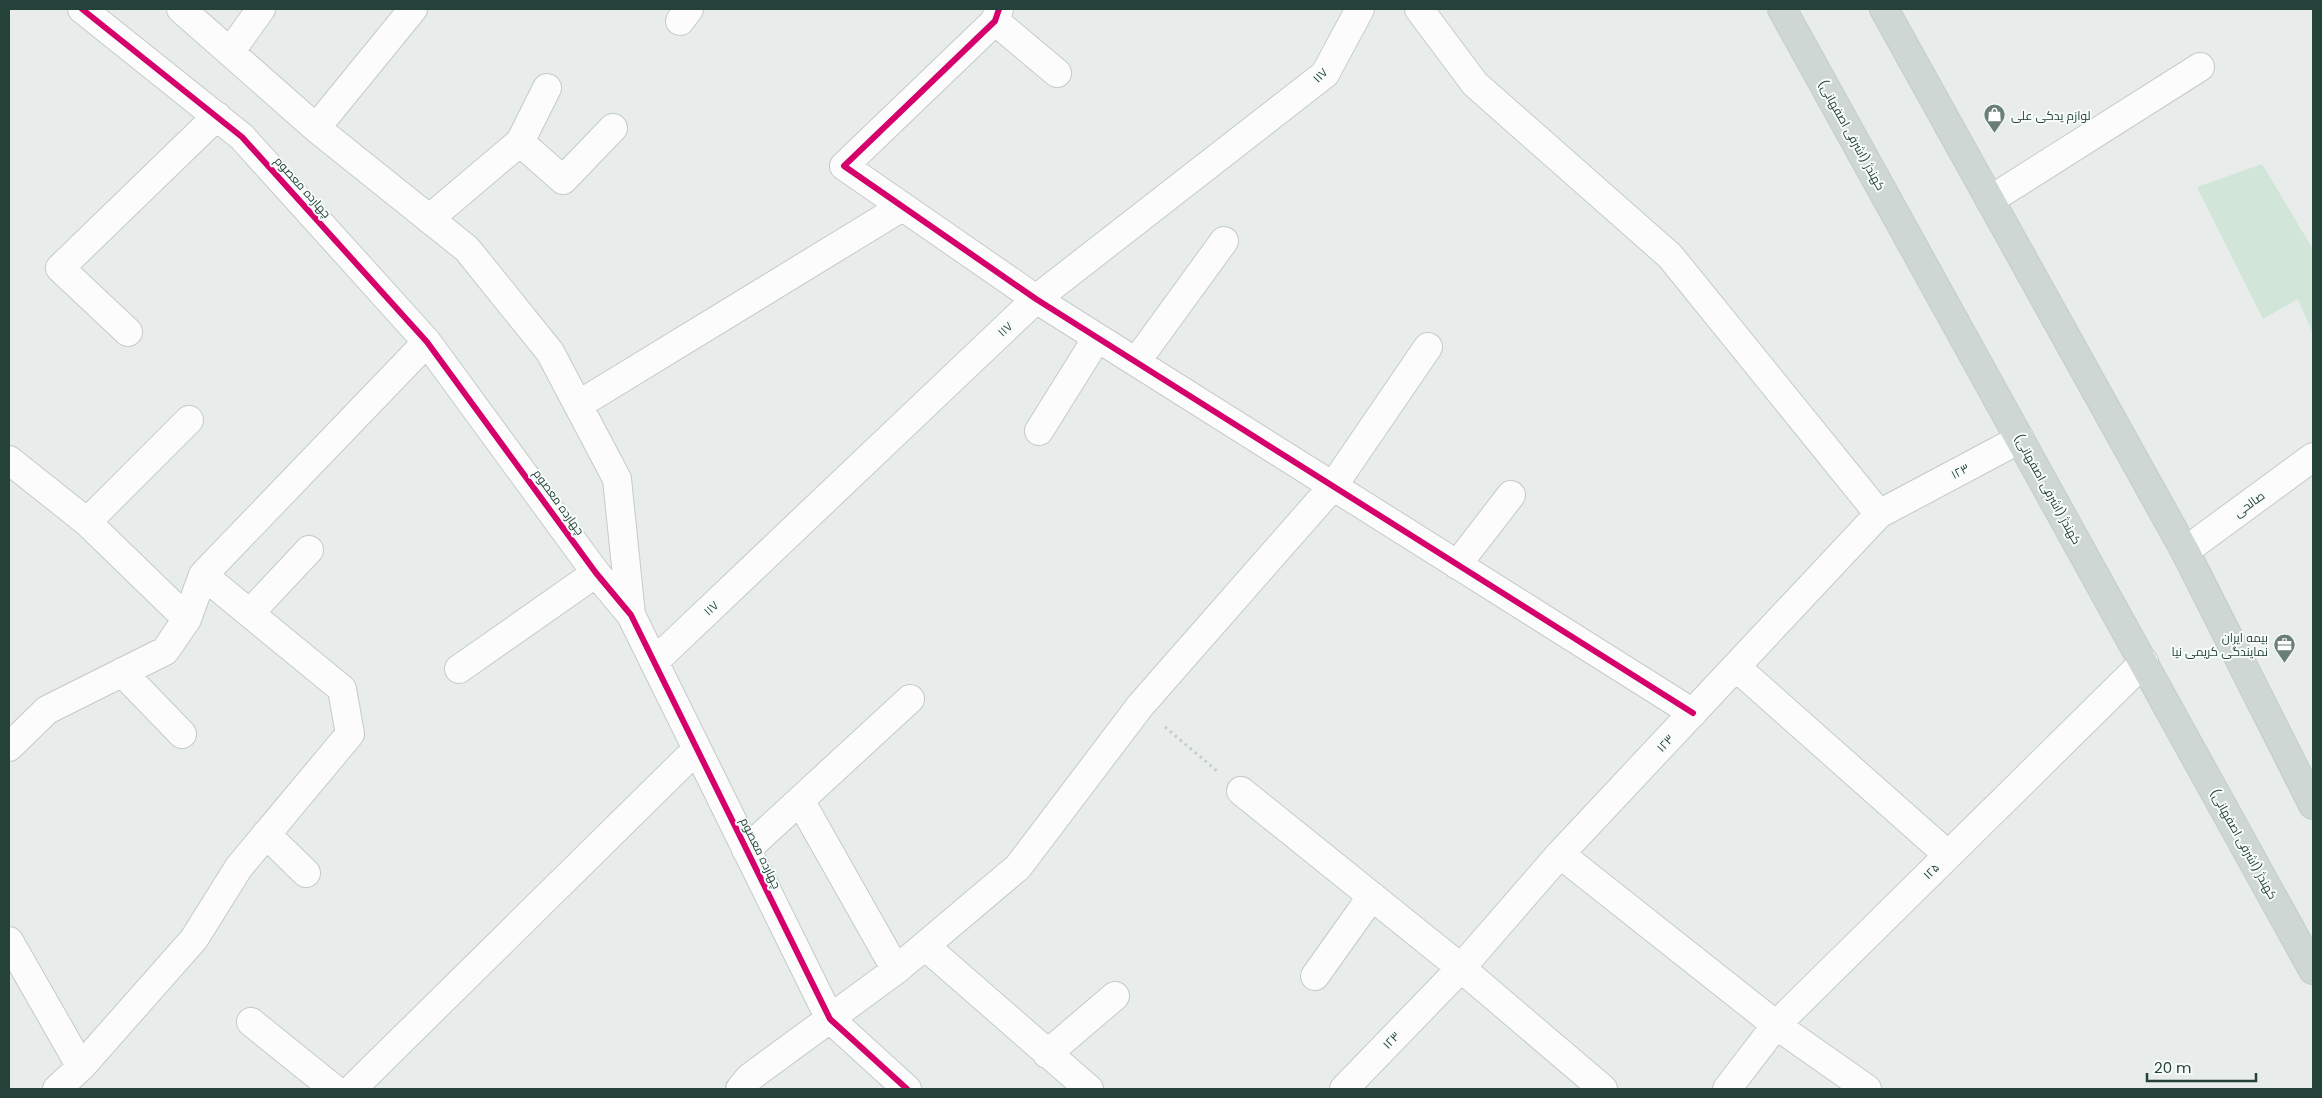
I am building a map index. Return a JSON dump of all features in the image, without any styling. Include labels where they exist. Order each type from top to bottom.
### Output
[{"type":"main road","name":"کهندژ (اشرفی اصفهانی)","points":[[1782,9],[2313,970]]},
{"type":"main road","points":[[1890,11],[1990,200],[2185,551],[2313,805]]},
{"type":"street","name":"چهارده معصوم","points":[[82,9],[242,136],[428,342],[596,573],[631,615],[830,1019],[907,1089]]},
{"type":"street","points":[[181,9],[316,128],[467,249],[550,352],[617,479],[631,615]]},
{"type":"street","points":[[230,52],[261,9]]},
{"type":"street","points":[[316,128],[413,9]]},
{"type":"street","name":"۱۱۷","points":[[654,662],[1036,299],[1325,74],[1360,9]]},
{"type":"street","points":[[1419,9],[1475,84],[1670,256],[1879,514]]},
{"type":"street","points":[[1057,73],[997,15],[844,166],[1036,299],[1693,713]]},
{"type":"street","points":[[1990,200],[2200,67]]},
{"type":"street","points":[[429,218],[520,142],[547,88]]},
{"type":"street","points":[[128,332],[60,268],[217,116]]},
{"type":"street","points":[[520,142],[563,180],[613,128]]},
{"type":"street","points":[[578,405],[902,206]]},
{"type":"street","points":[[1136,362],[1224,241]]},
{"type":"street","points":[[1039,431],[1097,338]]},
{"type":"street","points":[[9,747],[47,710],[164,650],[187,619],[203,575],[428,342]]},
{"type":"street","points":[[740,1089],[749,1078],[896,970],[1018,867],[1140,706],[1333,486],[1428,347]]},
{"type":"street","points":[[87,522],[190,420]]},
{"type":"street","name":"۱۲۳","points":[[1344,1089],[1461,968],[1560,854],[1879,514],[2020,439]]},
{"type":"street","name":"صالحی","points":[[2185,551],[2313,456]]},
{"type":"street","points":[[9,460],[87,522],[187,619]]},
{"type":"street","points":[[1457,564],[1511,496]]},
{"type":"street","points":[[250,613],[309,550]]},
{"type":"street","points":[[458,669],[596,573]]},
{"type":"street","points":[[57,1089],[81,1067],[194,939],[239,867],[350,734],[342,689],[203,575]]},
{"type":"street","name":"۱۲۵","points":[[1727,1089],[1776,1025],[2144,662]]},
{"type":"street","points":[[1736,667],[1948,855]]},
{"type":"street","points":[[122,672],[182,734]]},
{"type":"street","points":[[746,850],[910,699]]},
{"type":"street","points":[[352,1089],[697,749]]},
{"type":"street","points":[[1241,791],[1461,968],[1603,1089]]},
{"type":"street","points":[[800,802],[896,970]]},
{"type":"street","points":[[266,834],[306,873]]},
{"type":"street","points":[[1560,854],[1776,1025],[1867,1089]]},
{"type":"street","points":[[1315,976],[1372,896]]},
{"type":"street","points":[[9,941],[81,1067]]},
{"type":"street","points":[[925,946],[1089,1089]]},
{"type":"street","points":[[1047,1054],[1115,996]]},
{"type":"street","points":[[251,1022],[334,1089]]},
{"type":"path","points":[[1140,706],[1241,791]]},
{"type":"green space","points":[[2262,164],[2313,249],[2313,334],[2298,299],[2263,319],[2197,187]]},
{"type":"cycle path","points":[[82,9],[242,137],[427,342],[596,573],[631,615],[830,1019],[907,1089]]},
{"type":"cycle path","points":[[999,9],[995,21],[844,166],[1036,299],[1693,713]]},
{"type":"place","name":"لوازم یدکی علی","points":[[1995,134]]},
{"type":"place","name":"بیمه ایران نمایندگی کریمی نیا","points":[[2284,663]]}]
